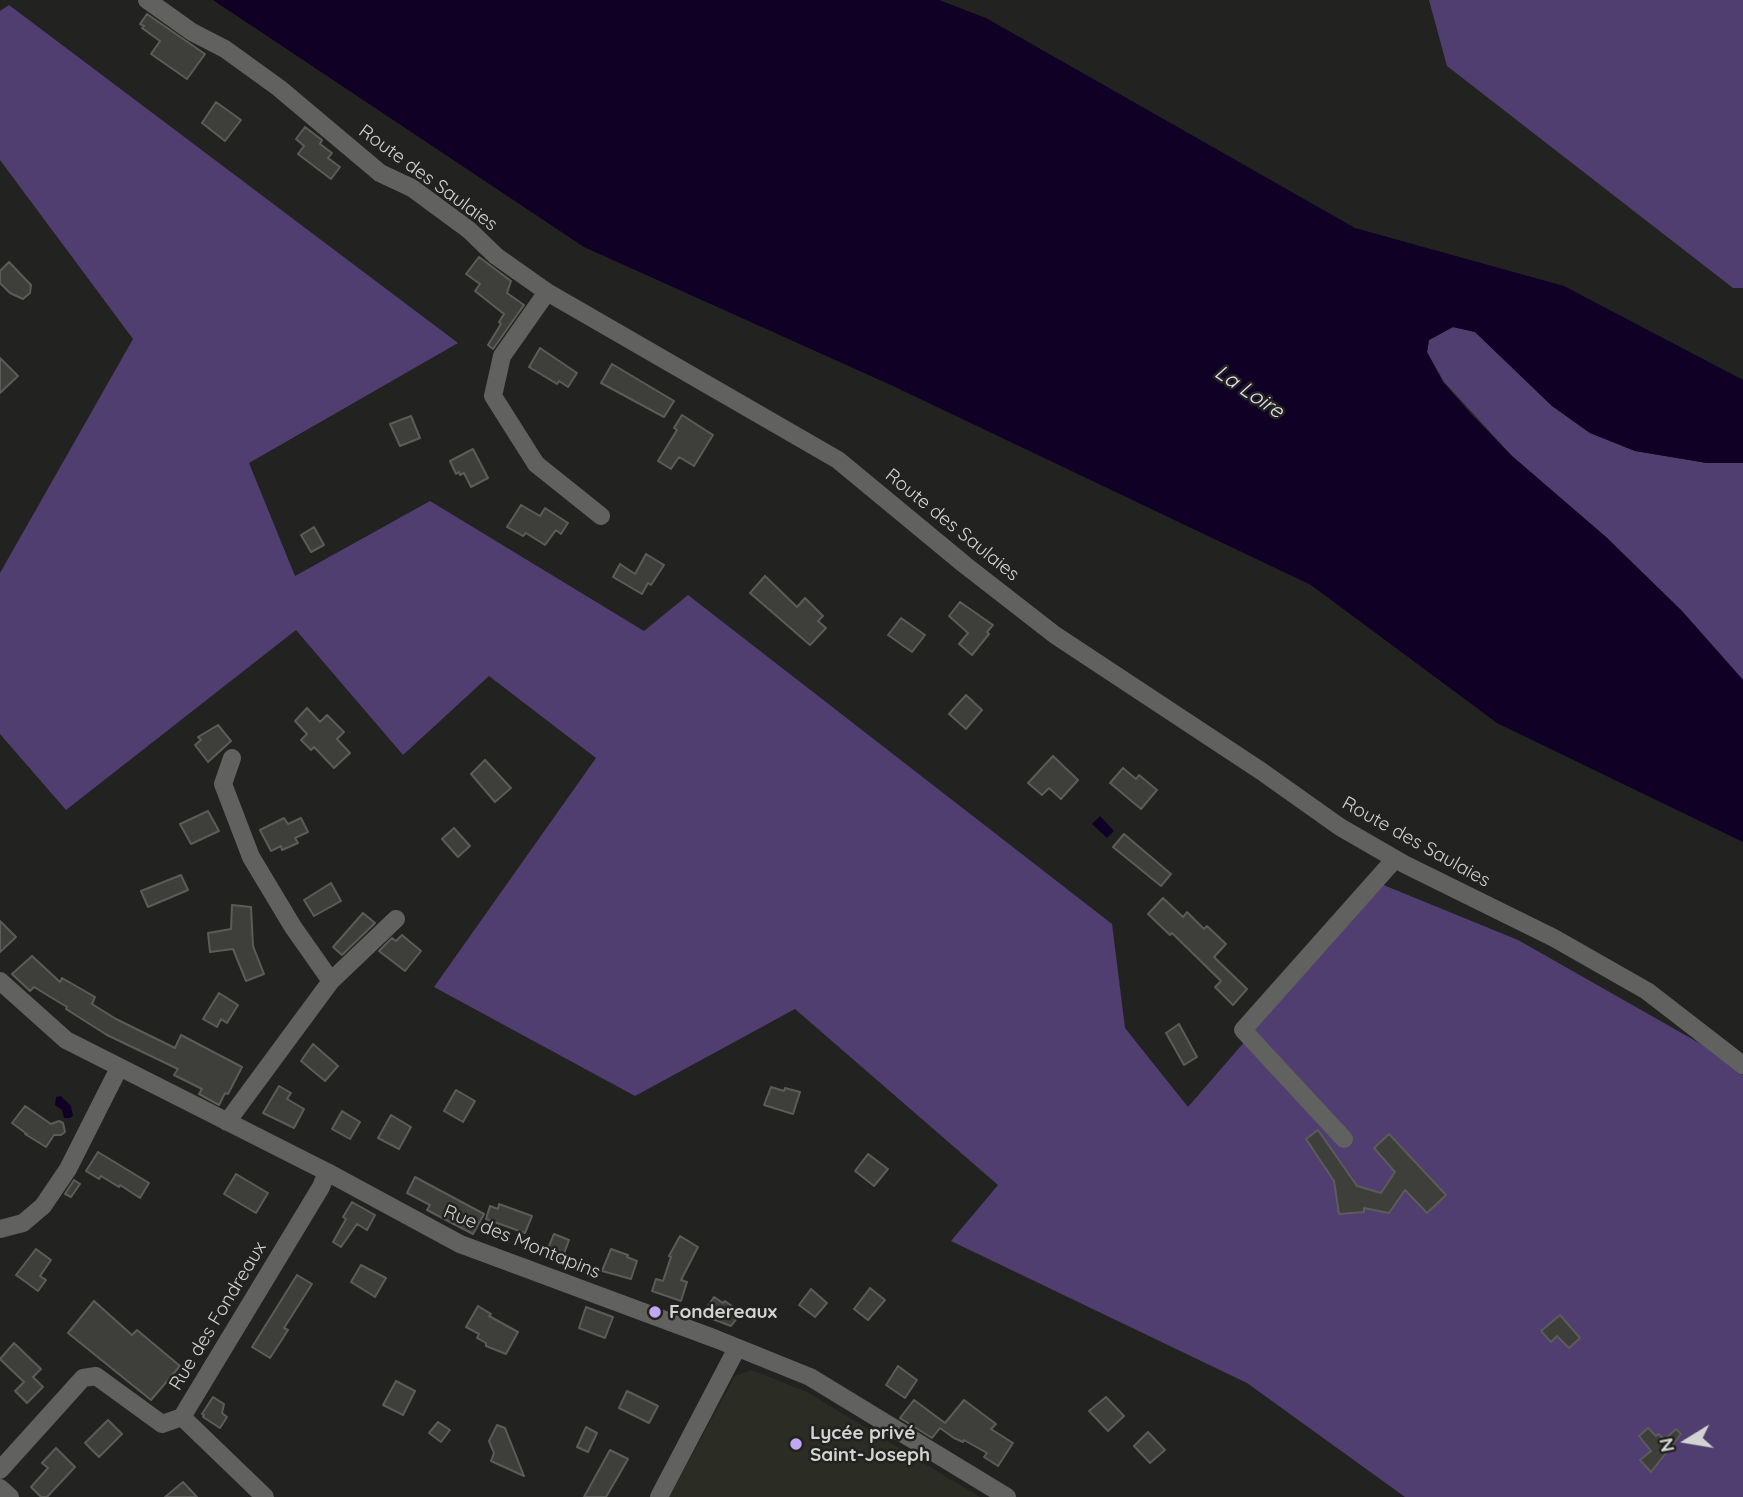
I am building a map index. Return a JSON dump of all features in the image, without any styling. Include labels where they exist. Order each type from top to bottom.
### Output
[{"type":"street","name":"Route des Saulaies","points":[[147,0],[192,32],[225,49],[279,88],[380,173],[412,188],[469,230],[496,256],[547,292],[838,460],[1055,635],[1261,771],[1340,827],[1395,859],[1553,938],[1647,991],[1743,1065]]},
{"type":"street","points":[[547,292],[502,356],[493,396],[536,464],[601,516]]},
{"type":"street","points":[[232,758],[223,784],[251,858],[293,927],[331,981]]},
{"type":"street","points":[[1343,1139],[1243,1030],[1395,859]]},
{"type":"street","points":[[226,1122],[331,981],[396,919]]},
{"type":"street","name":"Rue des Montapins","points":[[0,981],[66,1040],[327,1172],[460,1244],[810,1377],[1007,1497]]},
{"type":"street","points":[[0,1229],[23,1223],[43,1206],[68,1169],[119,1068]]},
{"type":"street","name":"Rue des Fondreaux","points":[[265,1497],[182,1417],[321,1187],[327,1172]]},
{"type":"street","points":[[659,1497],[737,1348]]},
{"type":"street","points":[[0,1470],[83,1378],[96,1376],[162,1424],[182,1417]]},
{"type":"street","points":[[0,1488],[10,1497]]},
{"type":"shaded area","points":[[1429,0],[1743,0],[1743,288],[1733,288],[1447,66]]},
{"type":"shaded area","points":[[9,5],[458,343],[249,463],[295,576],[430,501],[644,631],[688,595],[1112,924],[1125,1028],[1188,1107],[1381,884],[1518,940],[1715,1052],[1743,1075],[1743,1497],[1405,1497],[1247,1383],[951,1241],[998,1185],[795,1009],[635,1096],[434,987],[596,758],[489,676],[403,755],[296,630],[66,810],[0,734],[0,573],[133,339],[0,160],[0,11]]},
{"type":"shaded area","points":[[1453,327],[1475,332],[1552,406],[1590,433],[1635,451],[1707,463],[1743,463],[1743,680],[1682,611],[1606,537],[1512,456],[1444,382],[1427,352],[1429,340]]},
{"type":"shaded area","name":"Lycée privé Saint-Joseph","points":[[752,1370],[807,1392],[980,1497],[669,1497],[735,1376]]},
{"type":"water","name":"La Loire","points":[[213,0],[939,0],[986,18],[1355,228],[1564,286],[1743,380],[1743,463],[1707,463],[1635,451],[1590,433],[1552,406],[1475,332],[1453,327],[1429,340],[1427,352],[1443,382],[1471,414],[1512,456],[1606,537],[1682,611],[1743,680],[1743,842],[1497,723],[1311,585],[893,386],[584,247]]},
{"type":"water","points":[[1100,816],[1114,831],[1107,838],[1092,824]]},
{"type":"water","points":[[61,1096],[71,1106],[73,1116],[70,1118],[64,1118],[62,1110],[55,1105],[56,1097]]},
{"type":"building","points":[[147,14],[205,54],[187,79],[151,54],[160,41],[140,24]]},
{"type":"building","points":[[216,102],[241,120],[225,141],[202,123]]},
{"type":"building","points":[[305,127],[322,140],[320,144],[332,153],[328,158],[340,167],[331,179],[298,154],[304,146],[296,139]]},
{"type":"building","points":[[479,257],[511,281],[507,293],[524,305],[493,349],[488,345],[504,314],[475,291],[480,284],[466,274]]},
{"type":"building","points":[[9,262],[31,285],[30,293],[23,299],[10,293],[0,283],[0,271]]},
{"type":"building","points":[[540,348],[577,373],[568,387],[559,381],[557,384],[529,367]]},
{"type":"building","points":[[0,358],[18,376],[0,393]]},
{"type":"building","points":[[612,364],[674,401],[664,417],[601,383]]},
{"type":"building","points":[[682,415],[713,435],[694,466],[679,457],[671,469],[658,461],[677,430],[674,428]]},
{"type":"building","points":[[411,416],[420,438],[400,446],[390,424]]},
{"type":"building","points":[[473,449],[488,478],[471,487],[464,473],[456,474],[450,461]]},
{"type":"building","points":[[521,505],[540,516],[545,508],[568,523],[561,534],[556,530],[545,545],[526,533],[523,536],[507,527]]},
{"type":"building","points":[[314,527],[324,545],[311,552],[301,535]]},
{"type":"building","points":[[646,554],[664,565],[642,594],[613,577],[620,564],[635,574]]},
{"type":"building","points":[[765,576],[797,607],[805,598],[823,616],[818,621],[826,628],[810,645],[750,593]]},
{"type":"building","points":[[960,602],[993,625],[972,655],[959,644],[968,633],[949,616]]},
{"type":"building","points":[[901,618],[925,635],[912,652],[888,635]]},
{"type":"building","points":[[966,695],[982,710],[966,729],[949,714]]},
{"type":"building","points":[[307,708],[320,722],[327,715],[344,732],[337,739],[350,753],[334,768],[314,747],[311,750],[301,740],[307,734],[295,721]]},
{"type":"building","points":[[218,725],[231,741],[208,762],[195,745],[201,740],[198,737]]},
{"type":"building","points":[[1053,756],[1078,780],[1061,799],[1049,788],[1042,795],[1028,783]]},
{"type":"building","points":[[485,760],[511,788],[495,802],[471,774]]},
{"type":"building","points":[[1123,768],[1136,779],[1139,775],[1157,790],[1141,809],[1110,783]]},
{"type":"building","points":[[208,811],[219,831],[191,844],[180,824]]},
{"type":"building","points":[[284,818],[288,824],[301,818],[308,832],[295,838],[298,843],[282,850],[281,846],[271,851],[260,830]]},
{"type":"building","points":[[454,828],[470,846],[458,857],[442,839]]},
{"type":"building","points":[[1124,834],[1171,874],[1161,886],[1113,847]]},
{"type":"building","points":[[181,875],[188,890],[148,907],[141,891]]},
{"type":"building","points":[[331,883],[341,901],[314,916],[304,900]]},
{"type":"building","points":[[1163,898],[1183,917],[1187,912],[1204,929],[1207,926],[1226,944],[1214,957],[1247,989],[1233,1005],[1215,987],[1221,981],[1172,933],[1170,935],[1148,914]]},
{"type":"building","points":[[232,905],[251,907],[253,946],[264,974],[246,981],[233,949],[210,952],[208,933],[231,929]]},
{"type":"building","points":[[363,913],[375,923],[342,955],[333,947]]},
{"type":"building","points":[[0,921],[16,937],[0,952]]},
{"type":"building","points":[[402,935],[421,951],[405,971],[379,951],[392,938],[396,941]]},
{"type":"building","points":[[32,956],[60,982],[62,978],[95,997],[92,1004],[116,1019],[175,1048],[181,1035],[242,1067],[228,1094],[225,1093],[219,1105],[199,1094],[202,1089],[174,1075],[178,1069],[107,1035],[34,987],[30,991],[12,974]]},
{"type":"building","points":[[219,993],[238,1005],[227,1023],[221,1019],[217,1027],[203,1019]]},
{"type":"building","points":[[1179,1024],[1197,1057],[1184,1065],[1166,1033]]},
{"type":"building","points":[[313,1044],[338,1066],[325,1081],[301,1061]]},
{"type":"building","points":[[279,1086],[291,1093],[287,1099],[304,1109],[294,1128],[263,1113]]},
{"type":"building","points":[[771,1087],[800,1092],[793,1114],[764,1105]]},
{"type":"building","points":[[456,1090],[475,1101],[463,1122],[444,1111]]},
{"type":"building","points":[[25,1106],[51,1124],[59,1121],[63,1123],[65,1132],[54,1135],[46,1147],[25,1134],[12,1123]]},
{"type":"building","points":[[342,1111],[360,1122],[350,1139],[332,1129]]},
{"type":"building","points":[[391,1115],[411,1127],[399,1149],[378,1138]]},
{"type":"building","points":[[1318,1130],[1357,1186],[1381,1193],[1395,1172],[1374,1148],[1389,1134],[1446,1195],[1427,1213],[1405,1190],[1389,1213],[1364,1208],[1364,1212],[1339,1214],[1334,1181],[1306,1139]]},
{"type":"building","points":[[98,1152],[149,1183],[140,1198],[120,1185],[119,1187],[101,1176],[99,1179],[86,1171]]},
{"type":"building","points":[[868,1154],[888,1169],[874,1186],[855,1171]]},
{"type":"building","points":[[236,1174],[268,1193],[256,1213],[224,1194]]},
{"type":"building","points":[[415,1177],[484,1214],[473,1234],[427,1210],[430,1205],[407,1193]]},
{"type":"building","points":[[74,1180],[80,1184],[71,1197],[65,1194]]},
{"type":"building","points":[[352,1202],[375,1215],[367,1230],[357,1224],[341,1247],[333,1242]]},
{"type":"building","points":[[499,1204],[532,1216],[525,1233],[486,1219],[490,1206],[498,1209]]},
{"type":"building","points":[[554,1234],[569,1240],[562,1259],[546,1253]]},
{"type":"building","points":[[680,1236],[698,1247],[681,1280],[687,1282],[681,1301],[652,1291],[656,1279],[663,1281],[671,1257],[669,1256]]},
{"type":"building","points":[[36,1249],[51,1260],[40,1276],[46,1280],[38,1291],[16,1275]]},
{"type":"building","points":[[611,1249],[637,1261],[631,1279],[602,1271]]},
{"type":"building","points":[[361,1265],[386,1278],[375,1297],[351,1282]]},
{"type":"building","points":[[297,1275],[312,1284],[284,1328],[288,1330],[270,1358],[252,1347]]},
{"type":"building","points":[[870,1288],[885,1300],[868,1320],[854,1309]]},
{"type":"building","points":[[811,1289],[827,1303],[815,1317],[799,1305]]},
{"type":"building","points":[[714,1297],[723,1303],[725,1301],[741,1313],[731,1326],[702,1315]]},
{"type":"building","points":[[94,1301],[132,1335],[137,1330],[180,1366],[151,1400],[68,1333]]},
{"type":"building","points":[[478,1306],[491,1314],[489,1316],[518,1332],[506,1354],[486,1346],[486,1343],[477,1338],[479,1334],[466,1327]]},
{"type":"building","points":[[586,1307],[613,1317],[605,1338],[579,1328]]},
{"type":"building","points":[[1560,1315],[1580,1338],[1569,1348],[1557,1336],[1551,1342],[1541,1331]]},
{"type":"building","points":[[14,1343],[41,1369],[33,1377],[43,1387],[27,1403],[15,1391],[24,1382],[0,1359]]},
{"type":"building","points":[[898,1366],[917,1380],[905,1398],[886,1385]]},
{"type":"building","points":[[396,1381],[415,1391],[403,1415],[383,1405]]},
{"type":"building","points":[[627,1391],[658,1406],[649,1423],[619,1408]]},
{"type":"building","points":[[213,1397],[224,1404],[222,1413],[227,1417],[220,1428],[202,1414]]},
{"type":"building","points":[[1106,1397],[1124,1416],[1108,1431],[1089,1411]]},
{"type":"building","points":[[914,1400],[945,1423],[964,1400],[996,1424],[991,1429],[1013,1443],[998,1466],[984,1457],[987,1453],[964,1440],[963,1442],[954,1438],[940,1428],[932,1438],[900,1418]]},
{"type":"building","points":[[108,1420],[122,1434],[99,1457],[85,1443]]},
{"type":"building","points":[[438,1422],[450,1430],[441,1442],[429,1433]]},
{"type":"building","points":[[497,1425],[505,1428],[524,1476],[491,1461],[494,1453],[489,1441]]},
{"type":"building","points":[[586,1427],[597,1433],[588,1452],[577,1447]]},
{"type":"building","points":[[1648,1428],[1664,1440],[1676,1429],[1681,1434],[1651,1472],[1640,1460],[1651,1451],[1639,1436]]},
{"type":"building","points":[[1148,1432],[1165,1450],[1150,1463],[1134,1446]]},
{"type":"building","points":[[56,1448],[75,1467],[47,1497],[41,1497],[31,1487],[48,1468],[42,1463]]},
{"type":"building","points":[[610,1450],[628,1459],[606,1497],[584,1497]]},
{"type":"building","points":[[183,1482],[197,1497],[165,1497]]},
{"type":"place","name":"Fondereaux","points":[[655,1312]]},
{"type":"place","name":"Lycée privé Saint-Joseph","points":[[796,1444]]}]
